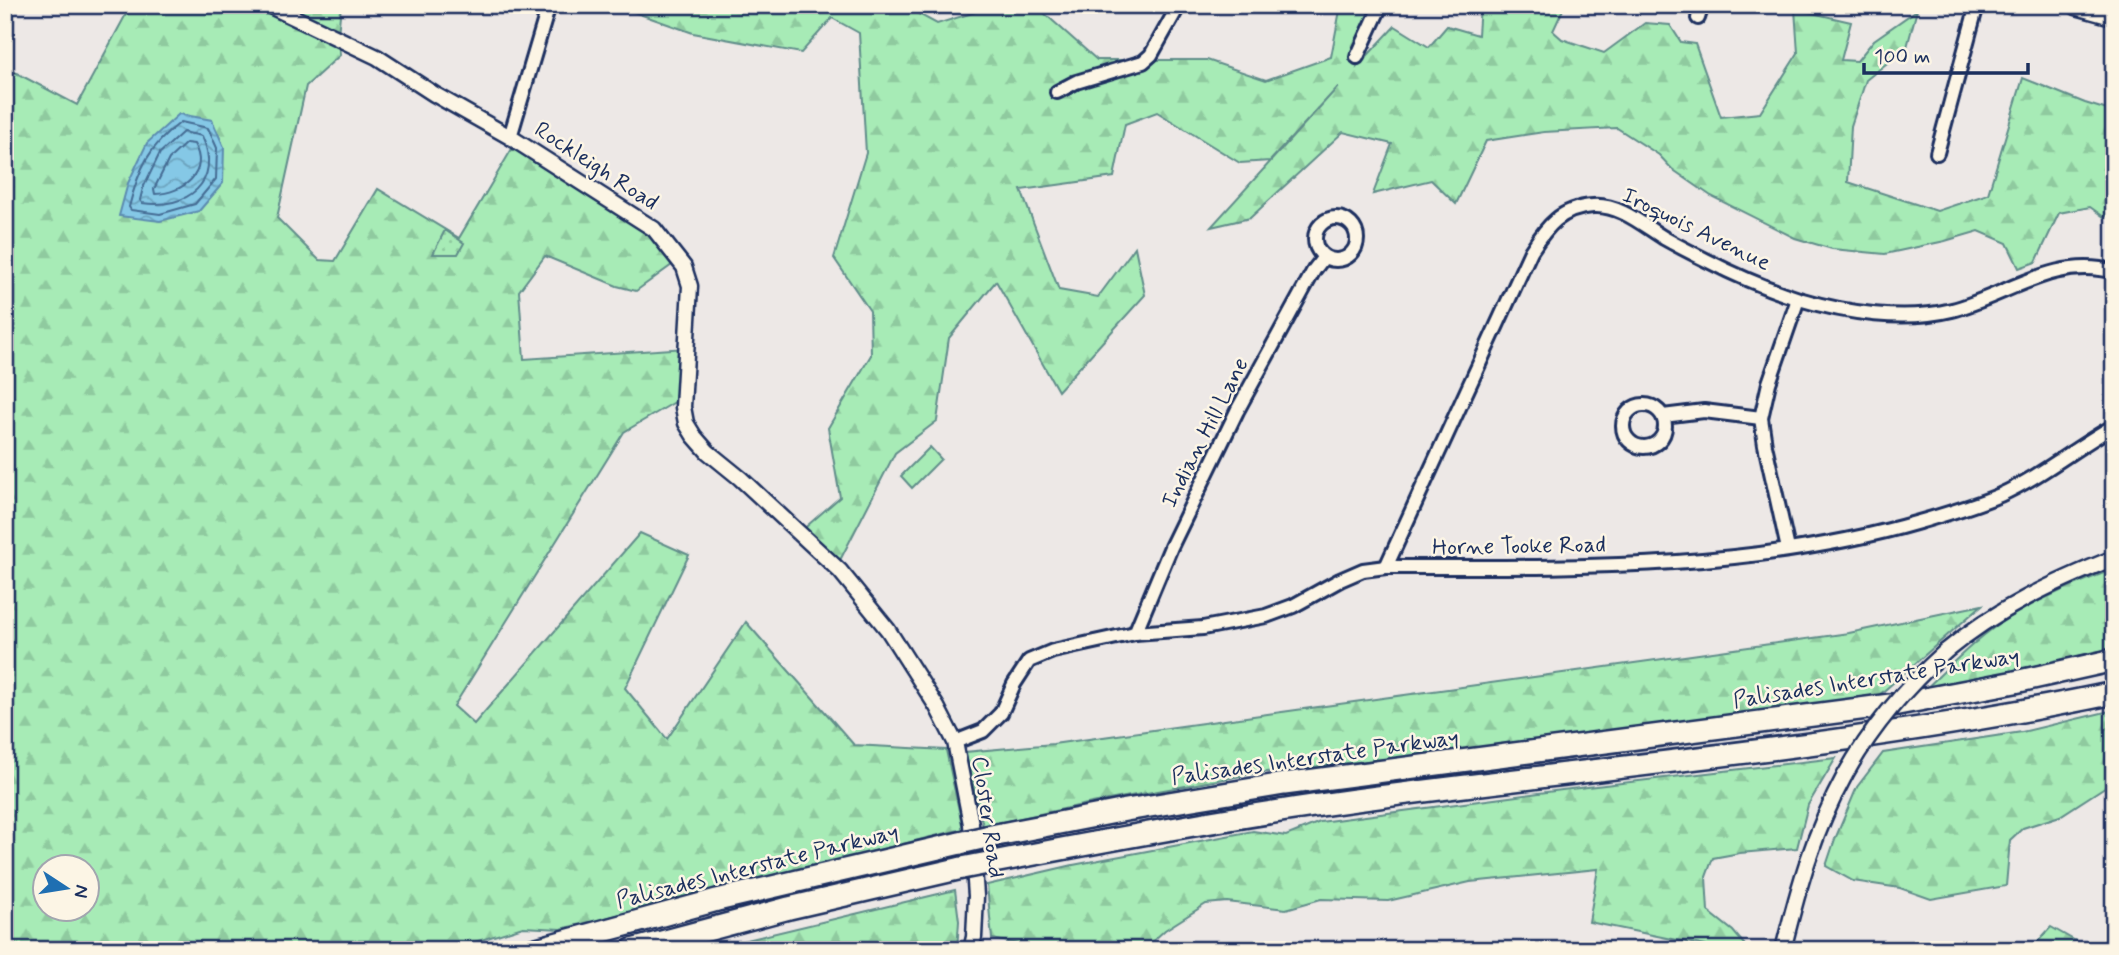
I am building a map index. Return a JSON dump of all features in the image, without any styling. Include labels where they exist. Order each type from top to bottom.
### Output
[{"type":"highway","name":"Palisades Interstate Parkway","points":[[533,950],[717,900],[960,843],[1126,810],[1284,784],[1898,704],[2114,660]]},
{"type":"highway","points":[[632,950],[789,908],[962,868],[1142,834],[1286,810],[1877,735],[2114,693]]},
{"type":"main road","points":[[2078,5],[2114,15]]},
{"type":"street","name":"Rockleigh Road","points":[[268,5],[377,57],[649,225],[684,267],[690,286],[684,394],[686,423],[708,452],[814,546],[860,593]]},
{"type":"street","points":[[510,137],[549,5]]},
{"type":"street","points":[[1057,92],[1076,82],[1143,62],[1151,55],[1179,5]]},
{"type":"street","points":[[1357,57],[1381,5]]},
{"type":"street","points":[[1937,153],[1977,5]]},
{"type":"street","name":"Iroquois Avenue","points":[[1386,567],[1531,251],[1544,229],[1574,210],[1594,206],[1616,209],[1710,262],[1798,299],[1875,314],[1913,315],[1950,311],[2050,272],[2077,267],[2114,272]]},
{"type":"street","name":"Indian Hill Lane","points":[[1135,633],[1171,547],[1237,411],[1314,270],[1324,257]]},
{"type":"street","points":[[1788,550],[1761,418],[1769,383],[1798,299]]},
{"type":"street","points":[[1663,416],[1704,411],[1761,418]]},
{"type":"street","name":"Horne Tooke Road","points":[[955,742],[983,731],[1001,713],[1014,684],[1029,661],[1053,651],[1135,633],[1203,628],[1266,616],[1293,606],[1363,570],[1386,567],[1580,567],[1676,562],[1788,550],[1842,541],[1967,508],[2001,494],[2114,426]]},
{"type":"street","points":[[1783,950],[1807,859],[1821,824],[1844,775],[1893,705],[1946,651],[1978,627],[2021,600],[2114,558]]},
{"type":"street","name":"Closter Road","points":[[860,593],[915,671],[955,742],[967,794],[973,843],[975,918],[971,950]]},
{"type":"green space","points":[[131,5],[341,5],[338,35],[340,55],[306,86],[277,218],[319,260],[335,261],[378,189],[459,238],[513,147],[647,225],[676,262],[636,291],[617,286],[545,256],[519,291],[524,359],[686,348],[680,399],[624,432],[454,706],[474,724],[640,533],[689,555],[625,688],[667,739],[746,622],[854,745],[946,750],[963,829],[561,929],[523,927],[449,950],[5,950],[5,67],[77,105]]},
{"type":"green space","points":[[614,5],[902,5],[937,24],[998,5],[1035,5],[1097,60],[1207,60],[1266,80],[1331,57],[1341,5],[1376,5],[1359,40],[1357,67],[1395,26],[1429,47],[1447,26],[1478,35],[1480,5],[1565,5],[1553,31],[1562,39],[1604,53],[1645,23],[1670,25],[1681,42],[1695,44],[1721,117],[1760,113],[1798,53],[1795,9],[1851,22],[1841,60],[1857,61],[1874,40],[1917,10],[1907,47],[1866,80],[1851,126],[1848,182],[1937,211],[1988,194],[2023,78],[2114,112],[2114,211],[2104,217],[2090,207],[2059,213],[2036,262],[2019,268],[2007,243],[1979,231],[1885,254],[1832,249],[1795,238],[1711,196],[1672,169],[1659,155],[1617,128],[1544,132],[1486,141],[1456,204],[1431,180],[1373,194],[1392,144],[1343,132],[1250,218],[1211,227],[1338,87],[1270,161],[1240,163],[1157,112],[1125,124],[1114,177],[1021,190],[1059,290],[1098,297],[1135,247],[1145,295],[1058,391],[996,281],[949,338],[937,421],[895,453],[836,568],[800,532],[840,497],[828,428],[871,355],[870,311],[834,258],[866,153],[859,33],[832,18],[801,53],[693,33]]},
{"type":"green space","points":[[445,230],[464,243],[458,254],[433,254]]},
{"type":"green space","points":[[930,447],[941,459],[912,488],[901,476]]},
{"type":"green space","points":[[2114,569],[2114,648],[1923,691],[1976,642],[2010,617],[2074,585]]},
{"type":"green space","points":[[1982,605],[1878,696],[1422,755],[1257,773],[983,826],[965,752],[1053,744],[1849,633]]},
{"type":"green space","points":[[2114,710],[2114,781],[2060,816],[2023,828],[2010,840],[2006,886],[1931,899],[1900,888],[1853,881],[1826,866],[1857,787],[1883,753],[2022,732]]},
{"type":"green space","points":[[1836,758],[1808,805],[1797,848],[1713,858],[1706,877],[1708,911],[1733,931],[1749,950],[1725,950],[1589,922],[1598,869],[1470,882],[1388,901],[1321,899],[1286,909],[1227,902],[1206,904],[1165,930],[1143,950],[1052,950],[992,939],[987,885],[1073,865],[1253,831],[1286,836],[1320,822]]},
{"type":"green space","points":[[955,890],[959,921],[957,950],[705,950]]},
{"type":"green space","points":[[2051,927],[2079,943],[2078,950],[2030,950]]},
{"type":"water","points":[[179,114],[212,120],[224,147],[223,183],[199,211],[160,221],[119,216],[128,183],[147,143]]}]
